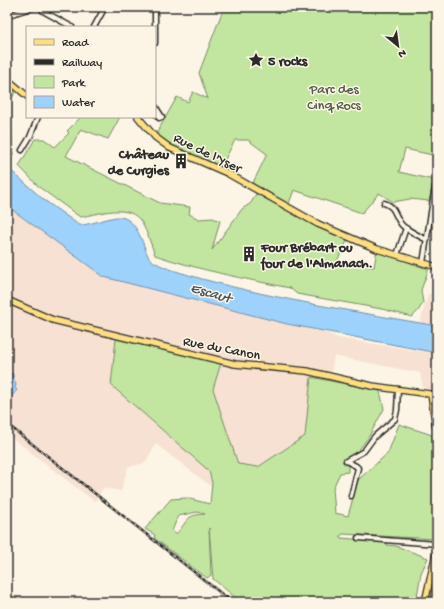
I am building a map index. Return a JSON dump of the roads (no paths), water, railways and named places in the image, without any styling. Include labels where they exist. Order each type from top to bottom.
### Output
[{"type":"main road","points":[[7,79],[26,95]]},
{"type":"main road","name":"Rue de l'Yser","points":[[139,118],[155,137],[170,148],[227,173],[296,213],[336,232],[397,255],[437,267]]},
{"type":"main road","name":"Rue du Canon","points":[[7,300],[53,320],[114,336],[235,364],[306,371],[372,386],[434,394]]},
{"type":"main road","points":[[434,394],[432,406],[437,434]]},
{"type":"main road","points":[[432,406],[437,401]]},
{"type":"main road","points":[[426,602],[437,549]]},
{"type":"street","points":[[7,18],[12,14],[34,7]]},
{"type":"street","points":[[41,7],[43,11],[70,26]]},
{"type":"street","points":[[95,26],[105,7]]},
{"type":"street","points":[[155,7],[155,26]]},
{"type":"street","points":[[156,108],[162,117],[159,118],[156,114]]},
{"type":"street","points":[[22,150],[30,137],[38,118]]},
{"type":"street","points":[[423,263],[437,174]]},
{"type":"street","points":[[384,203],[393,209],[402,225],[427,240]]},
{"type":"street","points":[[397,255],[406,228]]},
{"type":"street","points":[[351,496],[358,468],[346,461],[364,451],[375,436],[395,419],[398,389]]},
{"type":"street","points":[[358,538],[437,544]]},
{"type":"water","name":"Escaut","points":[[7,167],[44,200],[79,225],[116,217],[129,221],[134,225],[138,232],[149,258],[159,265],[202,279],[260,293],[437,326],[437,353],[287,324],[104,277],[7,206]]},
{"type":"water","points":[[7,372],[13,374],[13,380],[16,384],[15,388],[17,390],[10,398],[10,391],[7,393]]},
{"type":"railway","points":[[7,424],[232,602]]},
{"type":"place","name":"5 rocks","points":[[256,60]]},
{"type":"place","name":"Château de Curgies","points":[[181,161]]},
{"type":"place","name":"Four Brébart ou four de l'Almanach.","points":[[249,254]]},
{"type":"park label","name":"Parc des Cinq Rocs","points":[[334,96]]}]
